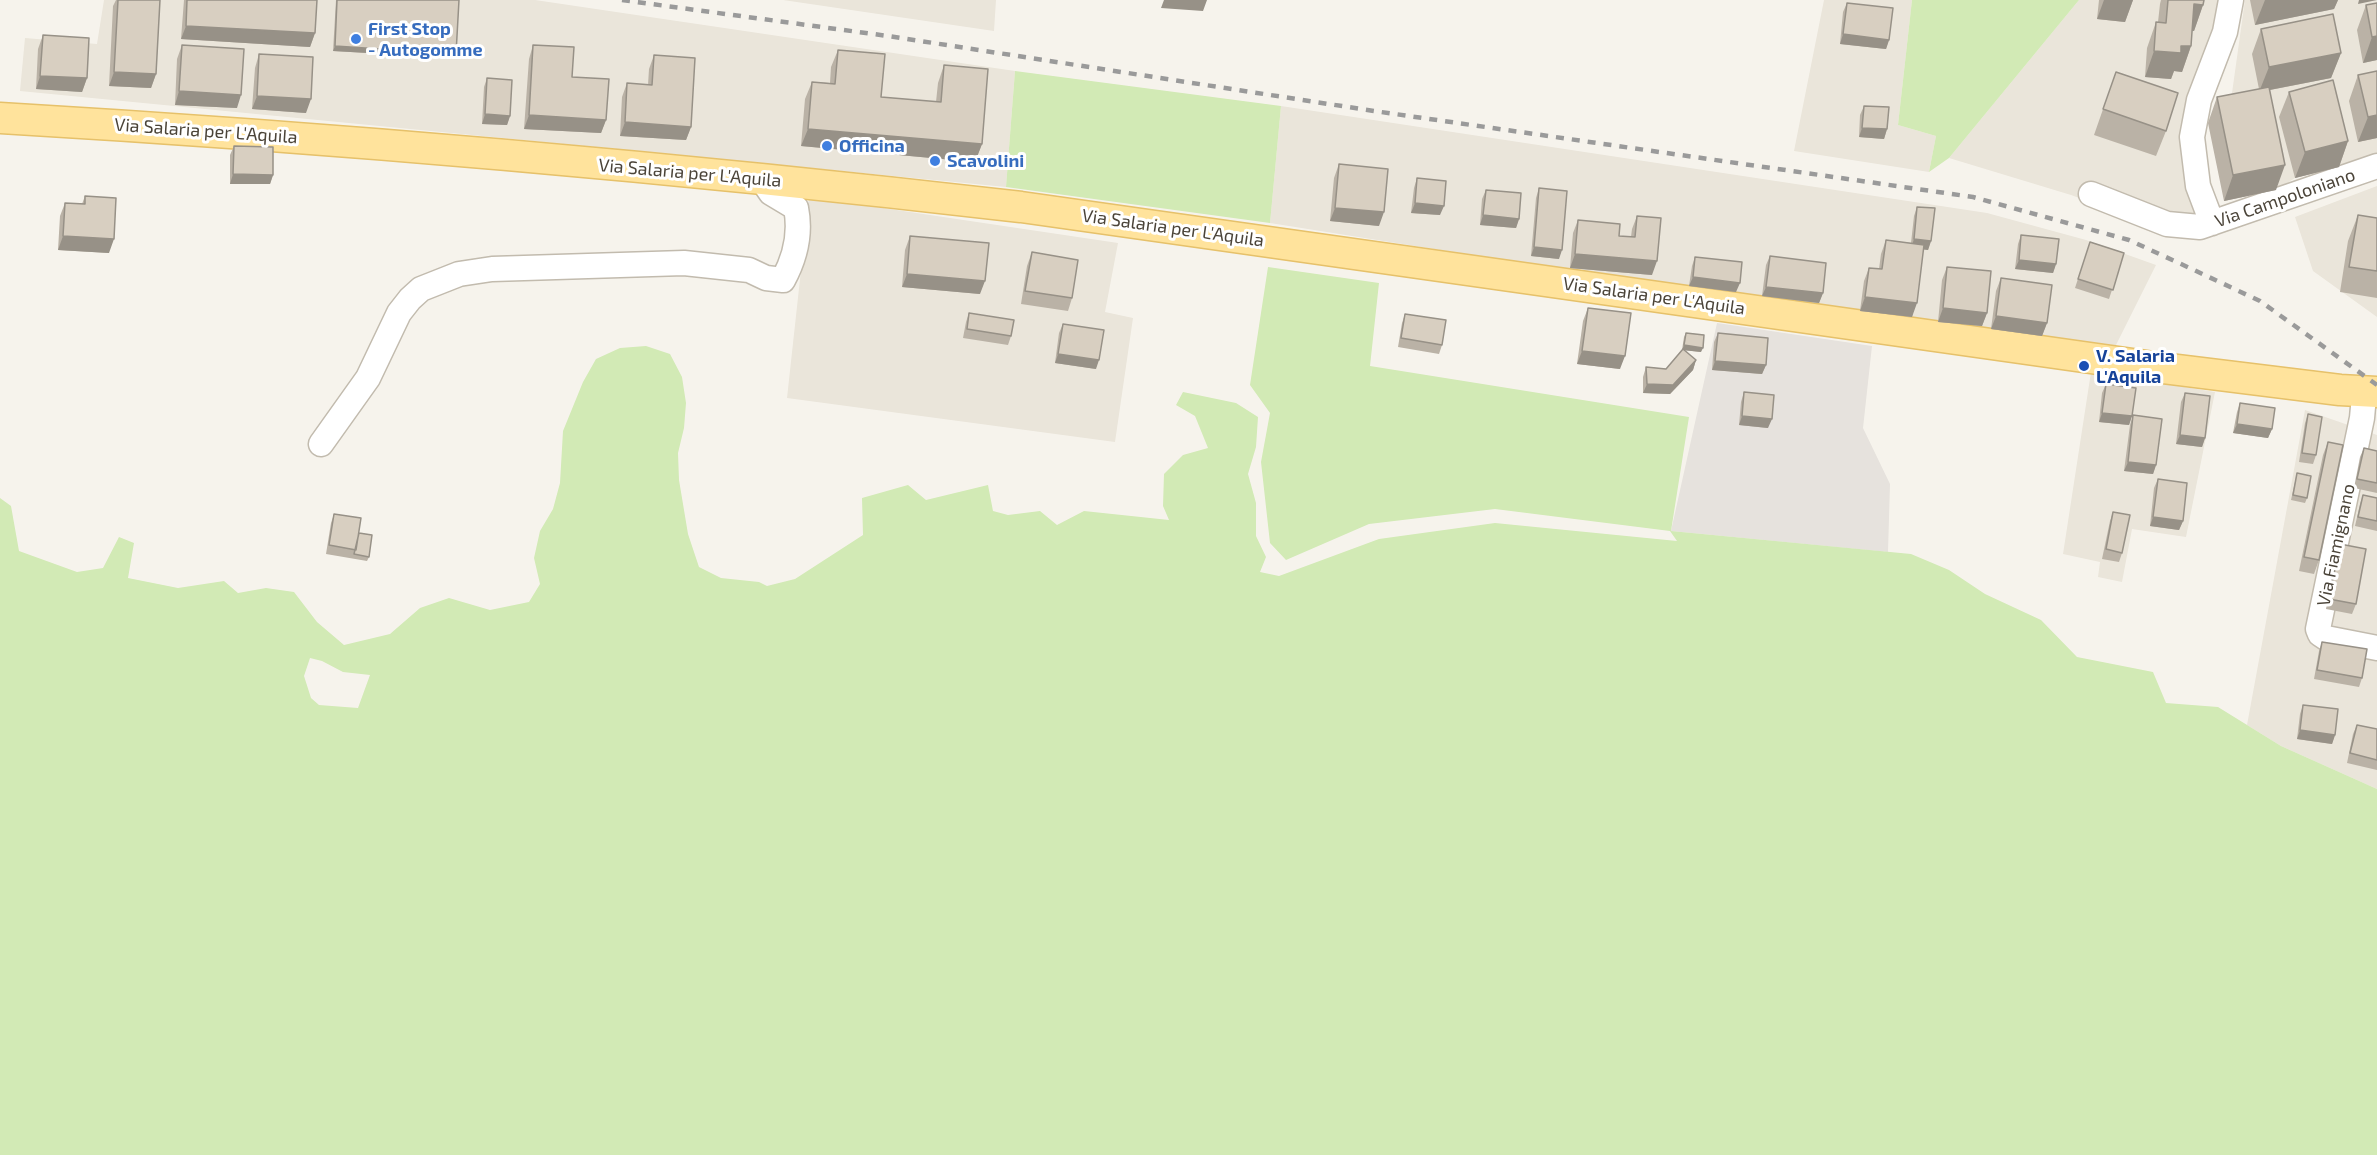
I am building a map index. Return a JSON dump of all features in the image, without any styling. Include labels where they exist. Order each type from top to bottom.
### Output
[{"type":"main road","name":"Via Salaria per L'Aquila","points":[[0,118],[358,142],[1021,207],[2154,367],[2366,403]]},
{"type":"street","points":[[2212,223],[2198,186],[2192,137],[2199,100],[2225,32],[2231,0]]},
{"type":"street","name":"Via Campoloniano","points":[[2091,194],[2167,224],[2200,226],[2377,166]]},
{"type":"street","points":[[321,444],[368,378],[399,313],[410,299],[421,289],[459,274],[492,268],[684,263],[749,270],[766,278],[783,280],[792,263],[798,231],[796,208],[771,193],[762,180]]},
{"type":"street","name":"Via Fiamignano","points":[[2366,403],[2318,629],[2326,639],[2377,648]]},
{"type":"shaded area","points":[[104,0],[535,0],[1015,71],[1006,187],[20,91],[25,38],[97,44]]},
{"type":"shaded area","points":[[783,0],[996,0],[994,31]]},
{"type":"shaded area","points":[[1824,0],[1912,0],[1898,125],[1936,136],[1929,172],[1794,151]]},
{"type":"shaded area","points":[[2079,0],[2220,0],[2216,27],[2190,90],[2181,138],[2196,213],[2183,236],[2071,195],[1949,158]]},
{"type":"shaded area","points":[[2245,0],[2377,0],[2377,153],[2339,167],[2295,178],[2276,190],[2208,123],[2232,93]]},
{"type":"shaded area","points":[[1281,106],[1987,213],[2086,240],[2156,265],[2114,349],[1655,284],[1270,223]]},
{"type":"shaded area","points":[[2377,186],[2377,317],[2313,271],[2295,217]]},
{"type":"shaded area","points":[[809,197],[1118,243],[1105,312],[1133,318],[1115,442],[787,398]]},
{"type":"shaded area","points":[[1717,323],[1872,346],[1863,428],[1890,484],[1888,552],[1671,531]]},
{"type":"shaded area","points":[[2091,372],[2215,392],[2186,537],[2132,529],[2122,582],[2098,577],[2100,562],[2063,554]]},
{"type":"shaded area","points":[[2305,410],[2377,435],[2377,789],[2281,746],[2247,725]]},
{"type":"green space","points":[[1912,0],[2079,0],[1949,158],[1929,172],[1936,136],[1898,125]]},
{"type":"green space","points":[[1015,71],[1281,106],[1270,223],[1006,187]]},
{"type":"green space","points":[[1268,267],[1379,283],[1370,366],[1689,417],[1671,531],[1911,554],[1949,570],[1985,594],[2041,620],[2077,657],[2153,672],[2166,703],[2218,707],[2281,746],[2377,789],[2377,1155],[0,1155],[0,498],[11,506],[19,551],[77,572],[103,568],[119,537],[134,543],[128,578],[178,588],[224,581],[238,593],[266,588],[294,592],[317,622],[344,645],[390,634],[420,608],[449,598],[490,610],[529,602],[540,584],[534,558],[540,531],[553,509],[560,483],[563,431],[583,382],[596,359],[620,348],[646,346],[670,354],[682,377],[686,403],[684,428],[678,453],[679,480],[688,534],[699,567],[721,578],[759,582],[767,586],[795,579],[863,535],[862,498],[908,485],[926,500],[988,485],[993,511],[1008,515],[1040,511],[1057,525],[1084,511],[1169,520],[1163,506],[1164,474],[1183,455],[1208,448],[1195,416],[1176,405],[1183,392],[1236,403],[1258,417],[1256,447],[1248,474],[1256,503],[1256,536],[1266,557],[1260,572],[1279,576],[1379,539],[1495,523],[1677,541],[1670,531],[1495,509],[1369,524],[1286,560],[1270,543],[1261,462],[1270,413],[1250,385]],"holes":[[[310,658],[322,661],[343,672],[370,675],[358,708],[319,705],[311,698],[304,676]]]},
{"type":"building","points":[[118,0],[160,0],[156,74],[114,72]]},
{"type":"building","points":[[187,0],[317,0],[315,33],[186,26]]},
{"type":"building","points":[[337,0],[459,0],[456,54],[335,46]]},
{"type":"building","points":[[2168,0],[2204,0],[2203,5],[2194,4],[2191,46],[2181,46],[2181,53],[2154,51],[2156,22],[2166,23]]},
{"type":"building","points":[[1847,3],[1893,8],[1889,40],[1843,34]]},
{"type":"building","points":[[2377,3],[2377,36],[2372,37],[2366,5]]},
{"type":"building","points":[[2333,14],[2341,53],[2269,67],[2261,29]]},
{"type":"building","points":[[43,35],[89,38],[87,78],[40,76]]},
{"type":"building","points":[[182,45],[244,49],[241,95],[179,91]]},
{"type":"building","points":[[533,45],[574,47],[572,77],[609,79],[606,120],[529,115]]},
{"type":"building","points":[[838,50],[885,54],[881,97],[941,102],[944,65],[988,69],[982,144],[808,129],[812,82],[835,84]]},
{"type":"building","points":[[259,54],[313,57],[311,99],[257,96]]},
{"type":"building","points":[[654,55],[695,58],[691,127],[625,122],[627,83],[652,85]]},
{"type":"building","points":[[2377,71],[2377,115],[2368,117],[2358,75]]},
{"type":"building","points":[[2116,72],[2178,93],[2166,131],[2103,109]]},
{"type":"building","points":[[487,78],[512,80],[510,116],[485,114]]},
{"type":"building","points":[[2333,80],[2348,141],[2305,152],[2289,92]]},
{"type":"building","points":[[2269,87],[2285,165],[2233,175],[2217,97]]},
{"type":"building","points":[[1864,106],[1889,107],[1887,129],[1862,128]]},
{"type":"building","points":[[234,146],[273,147],[273,175],[233,174]]},
{"type":"building","points":[[1339,164],[1388,169],[1384,212],[1335,208]]},
{"type":"building","points":[[1417,178],[1446,181],[1444,206],[1415,203]]},
{"type":"building","points":[[1539,188],[1567,191],[1562,250],[1534,247]]},
{"type":"building","points":[[1486,190],[1521,193],[1519,219],[1483,215]]},
{"type":"building","points":[[85,196],[116,198],[114,239],[63,236],[65,203],[85,204]]},
{"type":"building","points":[[1917,207],[1935,208],[1931,241],[1914,239]]},
{"type":"building","points":[[2358,215],[2377,218],[2377,271],[2349,267]]},
{"type":"building","points":[[1637,216],[1661,218],[1657,261],[1575,254],[1578,220],[1620,224],[1619,236],[1635,237]]},
{"type":"building","points":[[2021,235],[2059,239],[2056,264],[2019,260]]},
{"type":"building","points":[[910,236],[989,243],[985,281],[907,274]]},
{"type":"building","points":[[1886,240],[1924,245],[1917,303],[1865,297],[1869,268],[1882,269]]},
{"type":"building","points":[[2090,242],[2124,253],[2113,290],[2078,279]]},
{"type":"building","points":[[1032,252],[1078,260],[1072,298],[1025,291]]},
{"type":"building","points":[[1770,256],[1826,263],[1823,293],[1766,287]]},
{"type":"building","points":[[1695,257],[1742,262],[1740,283],[1693,277]]},
{"type":"building","points":[[1947,267],[1991,271],[1987,313],[1943,308]]},
{"type":"building","points":[[2001,278],[2052,285],[2047,323],[1996,316]]},
{"type":"building","points":[[1588,308],[1631,313],[1625,356],[1582,351]]},
{"type":"building","points":[[969,313],[1014,320],[1011,336],[967,329]]},
{"type":"building","points":[[1405,314],[1446,320],[1442,345],[1401,338]]},
{"type":"building","points":[[1063,324],[1104,330],[1099,360],[1058,354]]},
{"type":"building","points":[[1686,333],[1704,335],[1703,348],[1684,345]]},
{"type":"building","points":[[1718,333],[1768,338],[1766,365],[1715,361]]},
{"type":"building","points":[[1683,349],[1696,360],[1673,385],[1647,384],[1646,367],[1666,369]]},
{"type":"building","points":[[2106,384],[2136,388],[2132,416],[2102,413]]},
{"type":"building","points":[[1744,392],[1774,395],[1772,419],[1742,416]]},
{"type":"building","points":[[2185,393],[2210,396],[2205,438],[2180,435]]},
{"type":"building","points":[[2240,403],[2275,408],[2272,429],[2237,424]]},
{"type":"building","points":[[2308,414],[2322,417],[2316,455],[2302,453]]},
{"type":"building","points":[[2133,415],[2162,419],[2156,465],[2128,462]]},
{"type":"building","points":[[2328,442],[2343,445],[2319,560],[2304,557]]},
{"type":"building","points":[[2364,448],[2377,451],[2377,483],[2357,479]]},
{"type":"building","points":[[2297,473],[2311,476],[2307,498],[2293,495]]},
{"type":"building","points":[[2158,479],[2187,483],[2183,521],[2153,517]]},
{"type":"building","points":[[2363,495],[2377,498],[2377,521],[2358,517]]},
{"type":"building","points":[[2113,512],[2130,515],[2122,553],[2106,549]]},
{"type":"building","points":[[334,514],[361,518],[356,550],[329,545]]},
{"type":"building","points":[[359,533],[372,535],[369,557],[354,554]]},
{"type":"building","points":[[2340,544],[2366,549],[2356,604],[2329,599]]},
{"type":"building","points":[[2322,642],[2367,649],[2362,678],[2317,670]]},
{"type":"building","points":[[2303,705],[2338,709],[2335,735],[2300,730]]},
{"type":"building","points":[[2357,725],[2377,729],[2377,760],[2350,753]]},
{"type":"railway","points":[[622,0],[888,36],[1374,111],[1973,197],[2129,240],[2194,270],[2260,301],[2377,385]]},
{"type":"place","name":"First Stop - Autogomme","points":[[356,39]]},
{"type":"place","name":"Officina","points":[[827,146]]},
{"type":"place","name":"Scavolini","points":[[935,161]]},
{"type":"place","name":"V. Salaria L'Aquila","points":[[2084,366]]}]
